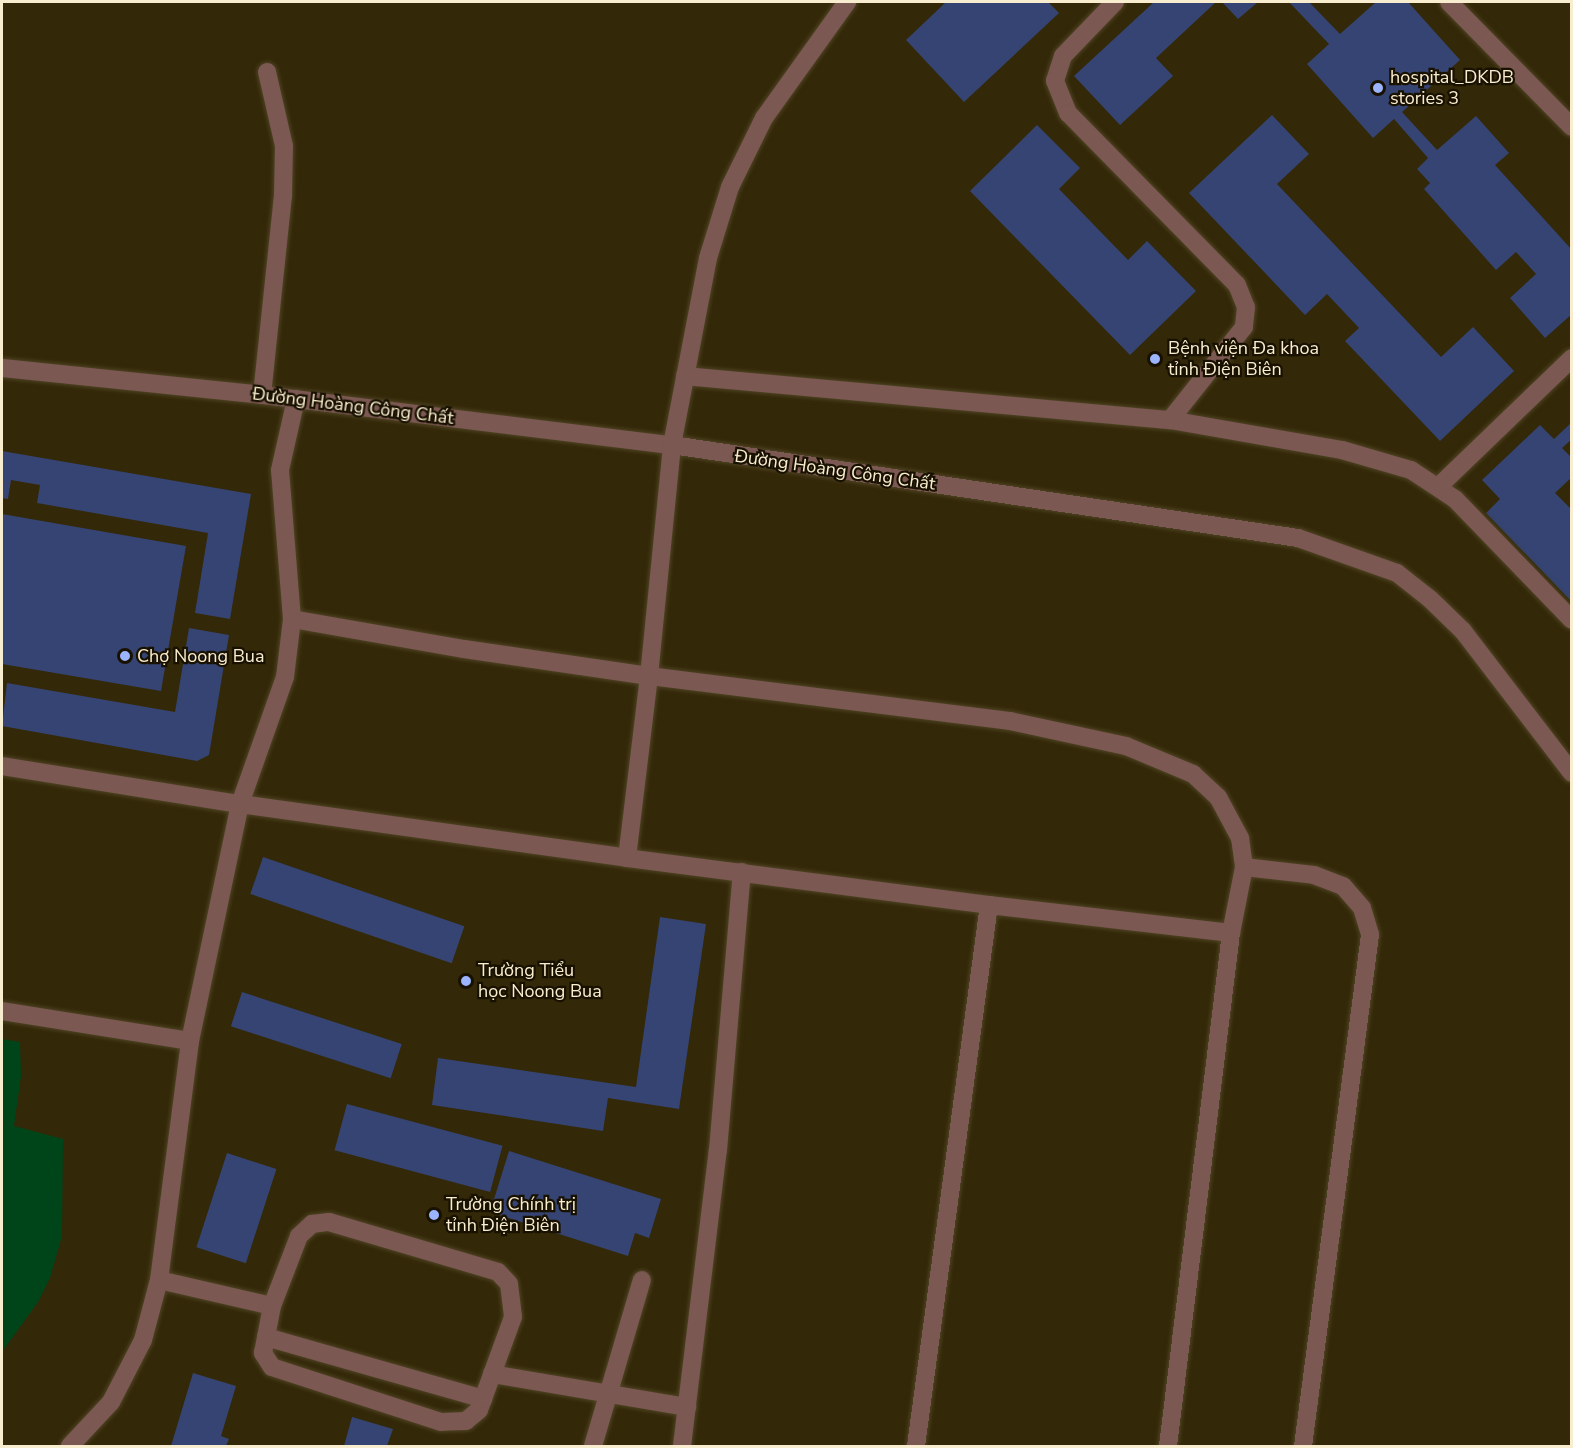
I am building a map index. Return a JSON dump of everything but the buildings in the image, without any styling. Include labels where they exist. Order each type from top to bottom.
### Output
[{"type":"street","points":[[627,858],[649,676],[672,445],[708,258],[730,187],[764,118],[847,2]]},
{"type":"street","points":[[1115,2],[1063,56],[1055,81],[1068,113],[1237,285],[1246,307],[1244,327],[1170,420]]},
{"type":"street","points":[[1449,2],[1572,127]]},
{"type":"street","points":[[262,395],[283,196],[284,146],[267,72]]},
{"type":"street","points":[[1438,487],[1572,358]]},
{"type":"street","name":"Đường Hoàng Công Chất","points":[[2,368],[262,395],[672,445],[1298,538],[1397,573],[1430,599],[1463,631],[1572,773]]},
{"type":"street","points":[[685,376],[1170,420],[1342,450],[1410,470],[1455,499],[1572,620]]},
{"type":"street","points":[[70,1446],[111,1402],[143,1341],[159,1280],[190,1041],[240,804],[285,677],[292,619],[280,471],[296,399]]},
{"type":"street","points":[[292,619],[464,649],[649,676],[1010,721],[1126,746],[1193,774],[1218,797],[1240,838],[1244,867],[1231,933],[1168,1446]]},
{"type":"street","points":[[2,766],[240,804],[627,858],[989,905],[1231,933]]},
{"type":"street","points":[[1244,867],[1314,875],[1343,886],[1362,908],[1370,934],[1303,1446]]},
{"type":"street","points":[[682,1446],[718,1150],[742,872]]},
{"type":"street","points":[[916,1446],[989,905]]},
{"type":"street","points":[[2,1011],[190,1041]]},
{"type":"street","points":[[329,1222],[498,1272],[509,1284],[513,1317],[483,1399],[478,1410],[466,1421],[441,1422],[272,1367],[263,1353],[266,1337],[272,1306],[299,1236],[312,1224],[329,1222]]},
{"type":"street","points":[[159,1280],[272,1306]]},
{"type":"street","points":[[593,1446],[642,1280]]},
{"type":"street","points":[[266,1337],[483,1399]]},
{"type":"street","points":[[492,1374],[687,1407]]},
{"type":"green space","points":[[2,1039],[20,1042],[21,1076],[14,1126],[63,1139],[62,1236],[50,1278],[38,1302],[2,1352]]},
{"type":"place","name":"hospital_DKDB stories 3","points":[[1378,88]]},
{"type":"place","name":"Bệnh viện Đa khoa tỉnh Điện Biên","points":[[1155,359]]},
{"type":"place","name":"Chợ Noong Bua","points":[[125,656]]},
{"type":"place","name":"Trường Tiểu học Noong Bua","points":[[466,981]]},
{"type":"place","name":"Trường Chính trị tỉnh Điện Biên","points":[[434,1215]]}]
